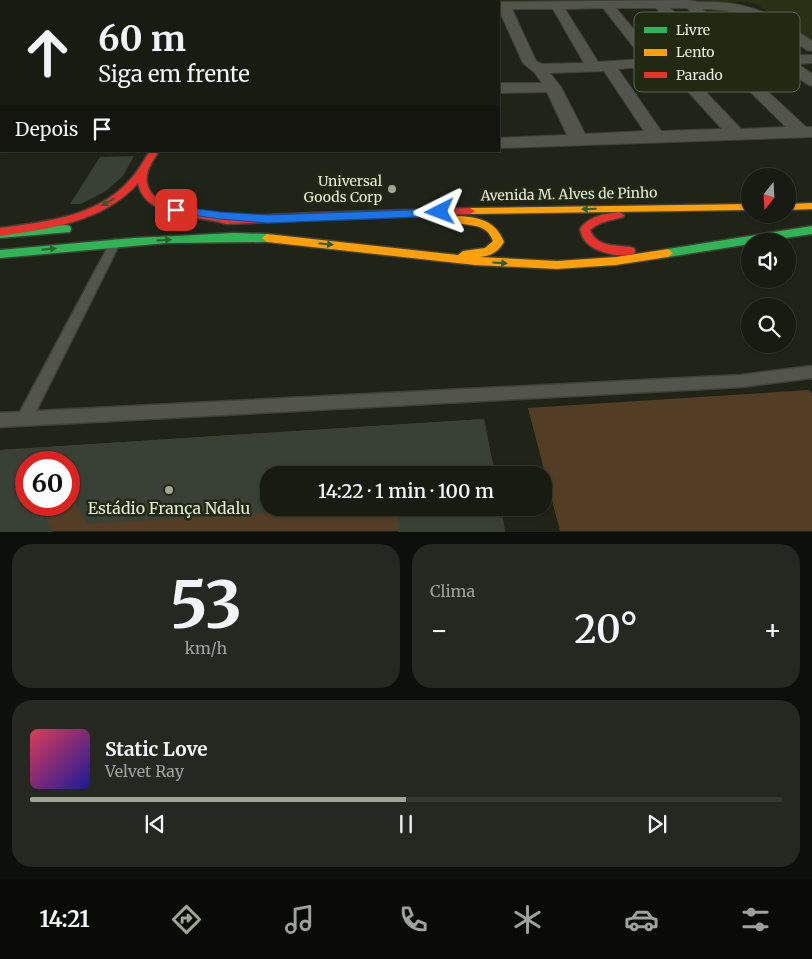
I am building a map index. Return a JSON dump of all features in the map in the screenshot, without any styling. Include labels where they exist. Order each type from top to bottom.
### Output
[{"type":"main road","points":[[0,233],[57,222],[94,210],[112,200],[127,188],[143,170],[153,152]]},
{"type":"main road","points":[[143,170],[142,183],[147,195],[158,204],[196,213],[268,219]]},
{"type":"main road","points":[[796,206],[812,206]]},
{"type":"main road","points":[[725,207],[608,216],[589,222],[585,228],[586,235],[592,243],[605,250],[620,251],[741,240]]},
{"type":"main road","name":"Avenida M. Alves de Pinho","points":[[174,222],[477,211],[741,207]]},
{"type":"main road","points":[[0,254],[115,242],[242,237],[469,256],[488,252],[498,242],[498,235],[492,228],[471,220],[348,217]]},
{"type":"main road","points":[[0,233],[82,228]]},
{"type":"main road","points":[[792,233],[812,230]]},
{"type":"main road","points":[[347,246],[474,261],[557,265],[616,261],[741,241]]},
{"type":"street","points":[[579,140],[553,87],[539,68],[530,62],[501,6],[580,2],[606,4],[723,3],[754,12]]},
{"type":"street","points":[[551,4],[656,136]]},
{"type":"street","points":[[606,4],[634,39]]},
{"type":"street","points":[[659,4],[668,12]]},
{"type":"street","points":[[690,4],[699,12]]},
{"type":"street","points":[[800,39],[812,47]]},
{"type":"street","points":[[539,68],[634,63]]},
{"type":"street","points":[[800,72],[812,81]]},
{"type":"street","points":[[500,88],[553,87]]},
{"type":"street","points":[[697,92],[736,134]]},
{"type":"street","points":[[759,92],[807,132]]},
{"type":"street","points":[[500,141],[807,132]]},
{"type":"lane","points":[[427,0],[467,0]]},
{"type":"lane","points":[[24,419],[115,242]]},
{"type":"lane","points":[[0,420],[731,382],[812,372]]},
{"type":"shaded area","points":[[500,0],[812,0],[812,40],[800,32],[800,12],[768,12],[754,3]]},
{"type":"shaded area","points":[[809,390],[812,394],[812,531],[560,531],[552,500],[552,466],[543,466],[528,408]]},
{"type":"shaded area","name":"Estádio França Ndalu","points":[[484,419],[493,466],[260,466],[260,516],[502,516],[505,531],[0,531],[0,450]]},
{"type":"building","points":[[134,156],[123,176],[106,191],[81,204],[70,204],[100,157]]},
{"type":"building","name":"Estádio França Ndalu","points":[[484,419],[493,466],[260,466],[260,514],[87,524],[80,511],[80,451],[15,451],[15,516],[45,516],[53,532],[0,532],[0,450]]},
{"type":"building","points":[[397,516],[502,516],[505,532],[398,532]]},
{"type":"traffic: fast","points":[[0,234],[66,229]]},
{"type":"traffic: fast","points":[[668,253],[812,230]]},
{"type":"traffic: fast","points":[[0,254],[167,239],[267,238]]},
{"type":"traffic: slow","points":[[796,207],[812,206]]},
{"type":"traffic: slow","points":[[470,211],[741,207]]},
{"type":"traffic: slow","points":[[458,220],[478,222],[489,226],[497,235],[499,242],[488,252],[463,255]]},
{"type":"traffic: slow","points":[[267,238],[475,261],[557,265],[616,261],[668,253]]},
{"type":"traffic: jam","points":[[0,232],[51,224],[83,215],[99,208],[114,200],[131,185],[154,152]]},
{"type":"traffic: jam","points":[[143,170],[144,190],[154,201],[166,208],[212,217],[254,218]]},
{"type":"traffic: jam","points":[[226,220],[470,211]]},
{"type":"traffic: jam","points":[[619,215],[596,220],[585,229],[587,236],[591,241],[603,247],[630,251]]},
{"type":"place","name":"Universal Goods Corp","points":[[392,189]]},
{"type":"place","name":"Estádio França Ndalu","points":[[169,490]]},
{"type":"route","points":[[176,210],[220,216],[268,219],[440,212]]}]
